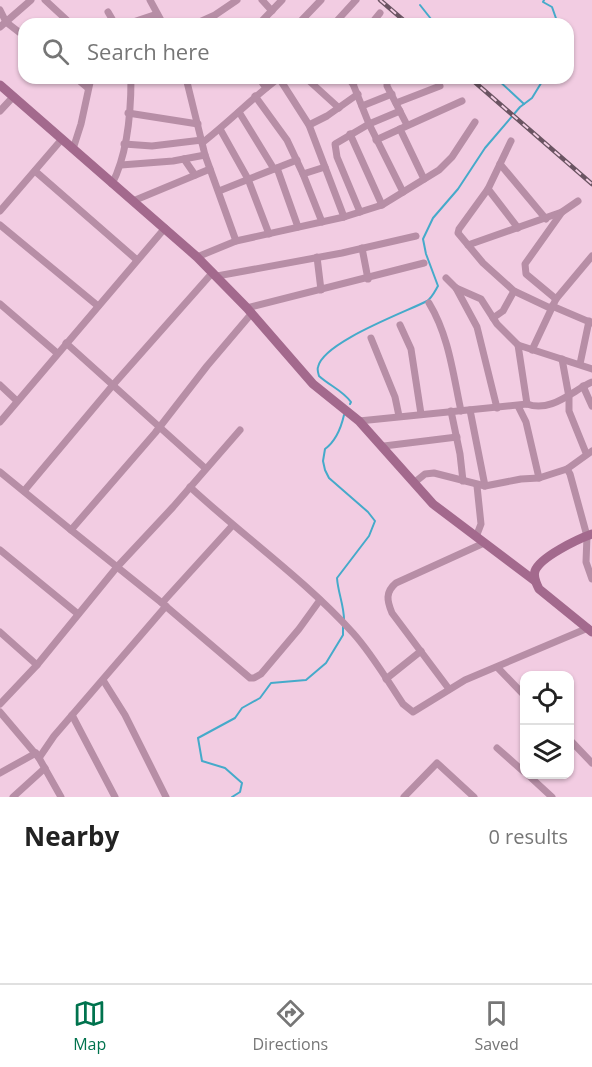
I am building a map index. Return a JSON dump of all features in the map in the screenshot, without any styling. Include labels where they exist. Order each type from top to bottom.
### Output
[{"type":"street","points":[[3,24],[31,0]]},
{"type":"street","points":[[45,0],[64,18]]},
{"type":"street","points":[[150,0],[160,18]]},
{"type":"street","points":[[208,18],[237,0]]},
{"type":"street","points":[[262,0],[272,11]]},
{"type":"street","points":[[265,18],[282,0]]},
{"type":"street","points":[[304,18],[321,0]]},
{"type":"street","points":[[340,18],[356,0]]},
{"type":"street","points":[[0,10],[3,24],[18,33]]},
{"type":"street","points":[[108,12],[112,18]]},
{"type":"street","points":[[376,18],[380,13]]},
{"type":"street","points":[[146,18],[158,14]]},
{"type":"street","points":[[83,84],[88,88]]},
{"type":"street","points":[[73,149],[89,84]]},
{"type":"street","points":[[112,184],[121,165],[130,84]]},
{"type":"street","points":[[188,84],[205,155],[236,241]]},
{"type":"street","points":[[263,84],[266,88]]},
{"type":"street","points":[[124,144],[152,146],[202,142],[271,84]]},
{"type":"street","points":[[283,84],[309,125],[344,217]]},
{"type":"street","points":[[313,84],[339,108]]},
{"type":"street","points":[[354,84],[376,140],[402,192]]},
{"type":"street","points":[[388,84],[424,179]]},
{"type":"street","points":[[0,85],[197,256],[313,384],[359,421],[384,446],[433,504],[535,581]]},
{"type":"street","points":[[396,103],[440,86]]},
{"type":"street","points":[[309,125],[358,94]]},
{"type":"street","points":[[362,106],[392,94]]},
{"type":"street","points":[[255,96],[287,140],[322,222]]},
{"type":"street","points":[[0,111],[13,97]]},
{"type":"street","points":[[376,140],[462,101]]},
{"type":"street","points":[[360,212],[334,149],[336,142],[369,124],[400,111]]},
{"type":"street","points":[[128,112],[198,124]]},
{"type":"street","points":[[239,112],[275,169],[298,227]]},
{"type":"street","points":[[197,256],[236,241],[344,217],[382,205],[439,170],[452,157],[475,122]]},
{"type":"street","points":[[220,129],[248,179],[269,234]]},
{"type":"street","points":[[350,134],[382,205]]},
{"type":"street","points":[[0,212],[62,139]]},
{"type":"street","points":[[511,141],[488,189],[459,229],[460,236],[483,263],[514,291],[553,304],[590,322],[579,364]]},
{"type":"street","points":[[121,165],[205,155]]},
{"type":"street","points":[[184,159],[195,175]]},
{"type":"street","points":[[219,191],[297,160]]},
{"type":"street","points":[[500,164],[546,219]]},
{"type":"street","points":[[303,174],[325,167]]},
{"type":"street","points":[[133,201],[210,169]]},
{"type":"street","points":[[35,171],[137,260]]},
{"type":"street","points":[[488,189],[518,228]]},
{"type":"street","points":[[468,245],[492,235],[546,219],[578,201]]},
{"type":"street","points":[[553,304],[524,269],[525,264],[562,212]]},
{"type":"street","points":[[0,225],[98,306]]},
{"type":"street","points":[[0,422],[165,228]]},
{"type":"street","points":[[24,491],[113,385],[215,274],[317,257],[416,236]]},
{"type":"street","points":[[362,248],[368,279]]},
{"type":"street","points":[[317,257],[321,290]]},
{"type":"street","points":[[532,350],[553,304],[591,261]]},
{"type":"street","points":[[71,530],[161,427],[249,311],[424,263]]},
{"type":"street","points":[[446,278],[456,288],[477,327],[497,408]]},
{"type":"street","points":[[456,288],[477,296],[493,318],[518,345],[592,369]]},
{"type":"street","points":[[493,318],[503,311],[514,291]]},
{"type":"street","points":[[429,303],[438,317],[447,341],[461,411]]},
{"type":"street","points":[[0,304],[57,353]]},
{"type":"street","points":[[400,325],[411,349],[421,414]]},
{"type":"street","points":[[370,338],[395,397],[399,416]]},
{"type":"street","points":[[66,343],[205,468]]},
{"type":"street","points":[[518,345],[527,404]]},
{"type":"street","points":[[415,482],[426,474],[434,473],[481,486],[539,478],[567,469],[589,452],[569,411],[569,397],[562,359]]},
{"type":"street","points":[[359,421],[527,404],[533,406],[569,397],[592,382]]},
{"type":"street","points":[[0,386],[17,401]]},
{"type":"street","points":[[583,387],[592,406]]},
{"type":"street","points":[[518,406],[525,422],[539,478]]},
{"type":"street","points":[[470,410],[481,486],[480,540]]},
{"type":"street","points":[[451,411],[463,481]]},
{"type":"street","points":[[0,704],[36,665],[117,567],[240,430]]},
{"type":"street","points":[[384,446],[457,437]]},
{"type":"street","points":[[567,469],[589,535],[589,562],[592,579]]},
{"type":"street","points":[[0,472],[164,604],[250,678],[261,674],[320,600]]},
{"type":"street","points":[[190,487],[232,526],[320,600],[343,623],[403,704],[413,712],[465,680],[498,668],[589,626],[539,589],[535,581],[535,571],[546,558],[589,535]]},
{"type":"street","points":[[0,773],[38,756],[232,526]]},
{"type":"street","points":[[449,689],[392,613],[388,603],[388,593],[391,587],[480,540]]},
{"type":"street","points":[[0,550],[78,614]]},
{"type":"street","points":[[0,632],[36,665]]},
{"type":"street","points":[[386,679],[421,651]]},
{"type":"street","points":[[498,668],[520,690]]},
{"type":"street","points":[[103,680],[125,715],[166,797]]},
{"type":"street","points":[[0,712],[38,756],[61,797]]},
{"type":"street","points":[[72,715],[115,797]]},
{"type":"street","points":[[574,744],[592,762]]},
{"type":"street","points":[[497,748],[520,768]]},
{"type":"street","points":[[404,797],[437,763],[474,797]]},
{"type":"street","points":[[13,797],[45,768]]},
{"type":"street","points":[[532,779],[552,797]]},
{"type":"waterway","points":[[544,0],[543,2],[552,7],[556,18]]},
{"type":"waterway","points":[[420,5],[430,18]]},
{"type":"waterway","points":[[502,84],[524,104]]},
{"type":"waterway","points":[[350,404],[351,402],[344,394],[319,376],[318,368],[323,357],[349,338],[427,301],[432,296],[438,286],[423,239],[433,218],[458,189],[485,148],[520,107],[532,98],[541,84]]},
{"type":"waterway","points":[[344,415],[337,434],[325,449],[323,461],[325,470],[329,478],[375,521],[369,536],[337,578],[344,620]]},
{"type":"waterway","points":[[232,797],[240,792],[242,783],[225,768],[202,761],[198,738],[235,718],[242,708],[260,698],[271,683],[306,680],[326,663],[343,635],[343,626]]},
{"type":"railway","points":[[380,0],[401,18]]},
{"type":"railway","points":[[477,84],[592,184]]}]
